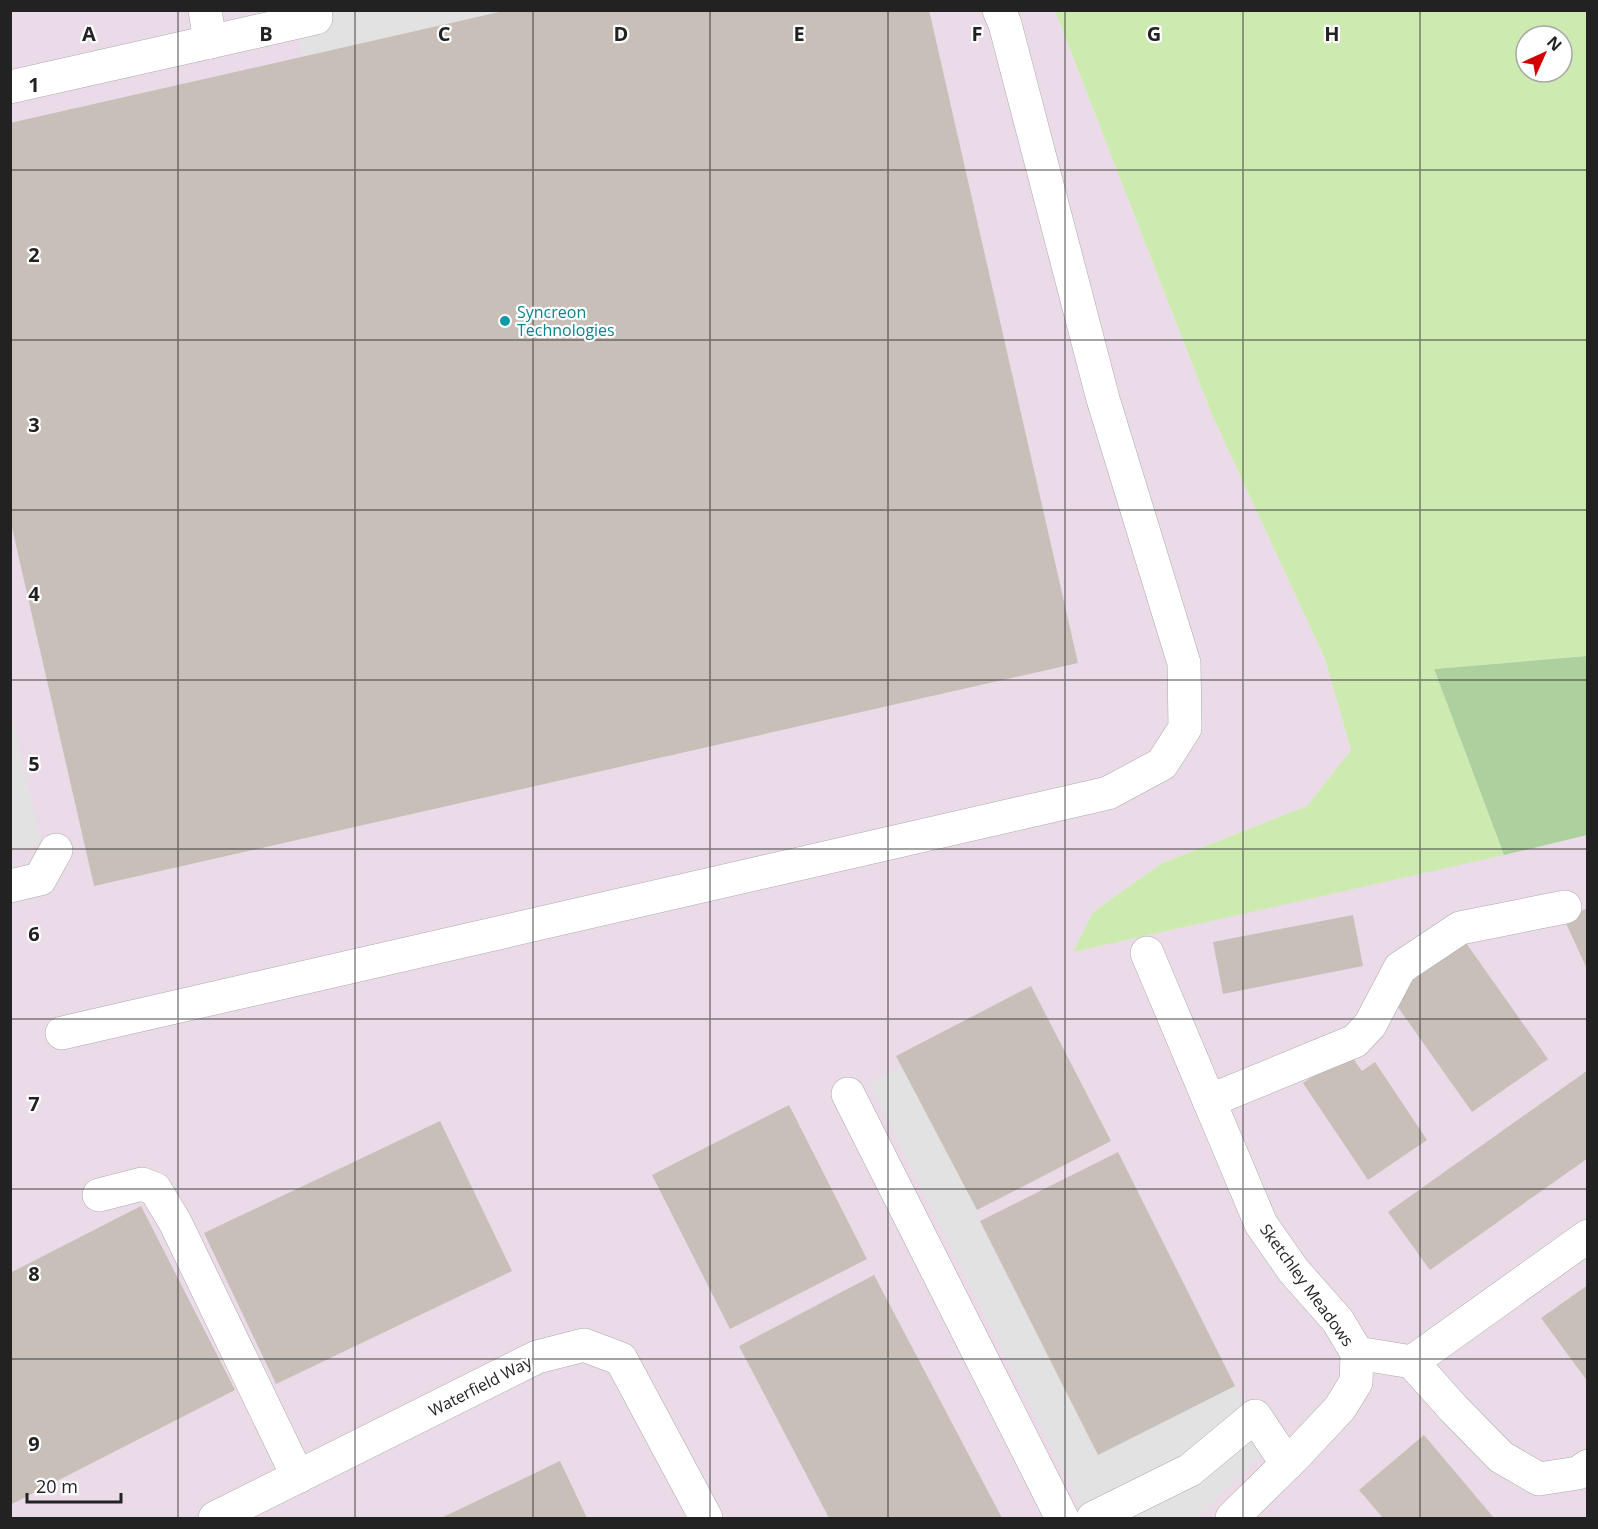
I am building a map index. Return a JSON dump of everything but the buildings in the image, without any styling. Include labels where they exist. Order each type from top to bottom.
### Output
[{"type":"street","points":[[10,87],[208,26],[316,18],[315,10]]},
{"type":"street","points":[[62,1033],[1108,793],[1162,764],[1185,728],[1184,663],[1103,399],[1005,24],[999,10]]},
{"type":"street","points":[[10,886],[40,879],[56,850]]},
{"type":"street","points":[[1209,1101],[1355,1041],[1370,1025],[1400,968],[1460,928],[1565,907]]},
{"type":"street","name":"Sketchley Meadows","points":[[1147,953],[1261,1224],[1293,1270],[1338,1321],[1357,1353],[1356,1382],[1340,1408],[1232,1518]]},
{"type":"street","points":[[848,1094],[1062,1518]]},
{"type":"street","points":[[99,1195],[142,1184],[155,1189],[175,1222],[298,1477]]},
{"type":"street","points":[[1412,1362],[1587,1236]]},
{"type":"street","name":"Waterfield Way","points":[[215,1518],[537,1357],[584,1346],[621,1359],[706,1518]]},
{"type":"street","points":[[1357,1353],[1412,1362],[1453,1408],[1502,1457],[1539,1479],[1578,1473],[1587,1466]]},
{"type":"street","points":[[1093,1518],[1190,1470],[1255,1416],[1287,1464]]},
{"type":"shaded area","points":[[294,10],[508,11],[302,57]]},
{"type":"shaded area","points":[[10,11],[1055,11],[1212,415],[1325,659],[1351,750],[1307,806],[1162,863],[1093,912],[1073,952],[1587,835],[1587,1518],[11,1518]]},
{"type":"shaded area","points":[[10,708],[41,843],[11,852],[10,852]]},
{"type":"shaded area","points":[[902,1067],[977,1210],[980,1222],[1098,1455],[1235,1386],[1266,1450],[1196,1518],[1086,1518],[869,1083]]},
{"type":"green space","points":[[1055,11],[1587,11],[1587,656],[1434,669],[1504,855],[1073,952],[1093,912],[1162,863],[1307,806],[1351,750],[1325,659],[1212,415]]},
{"type":"green space","points":[[1587,656],[1587,835],[1504,855],[1434,669]]},
{"type":"place","name":"Syncreon Technologies","points":[[505,321]]}]
